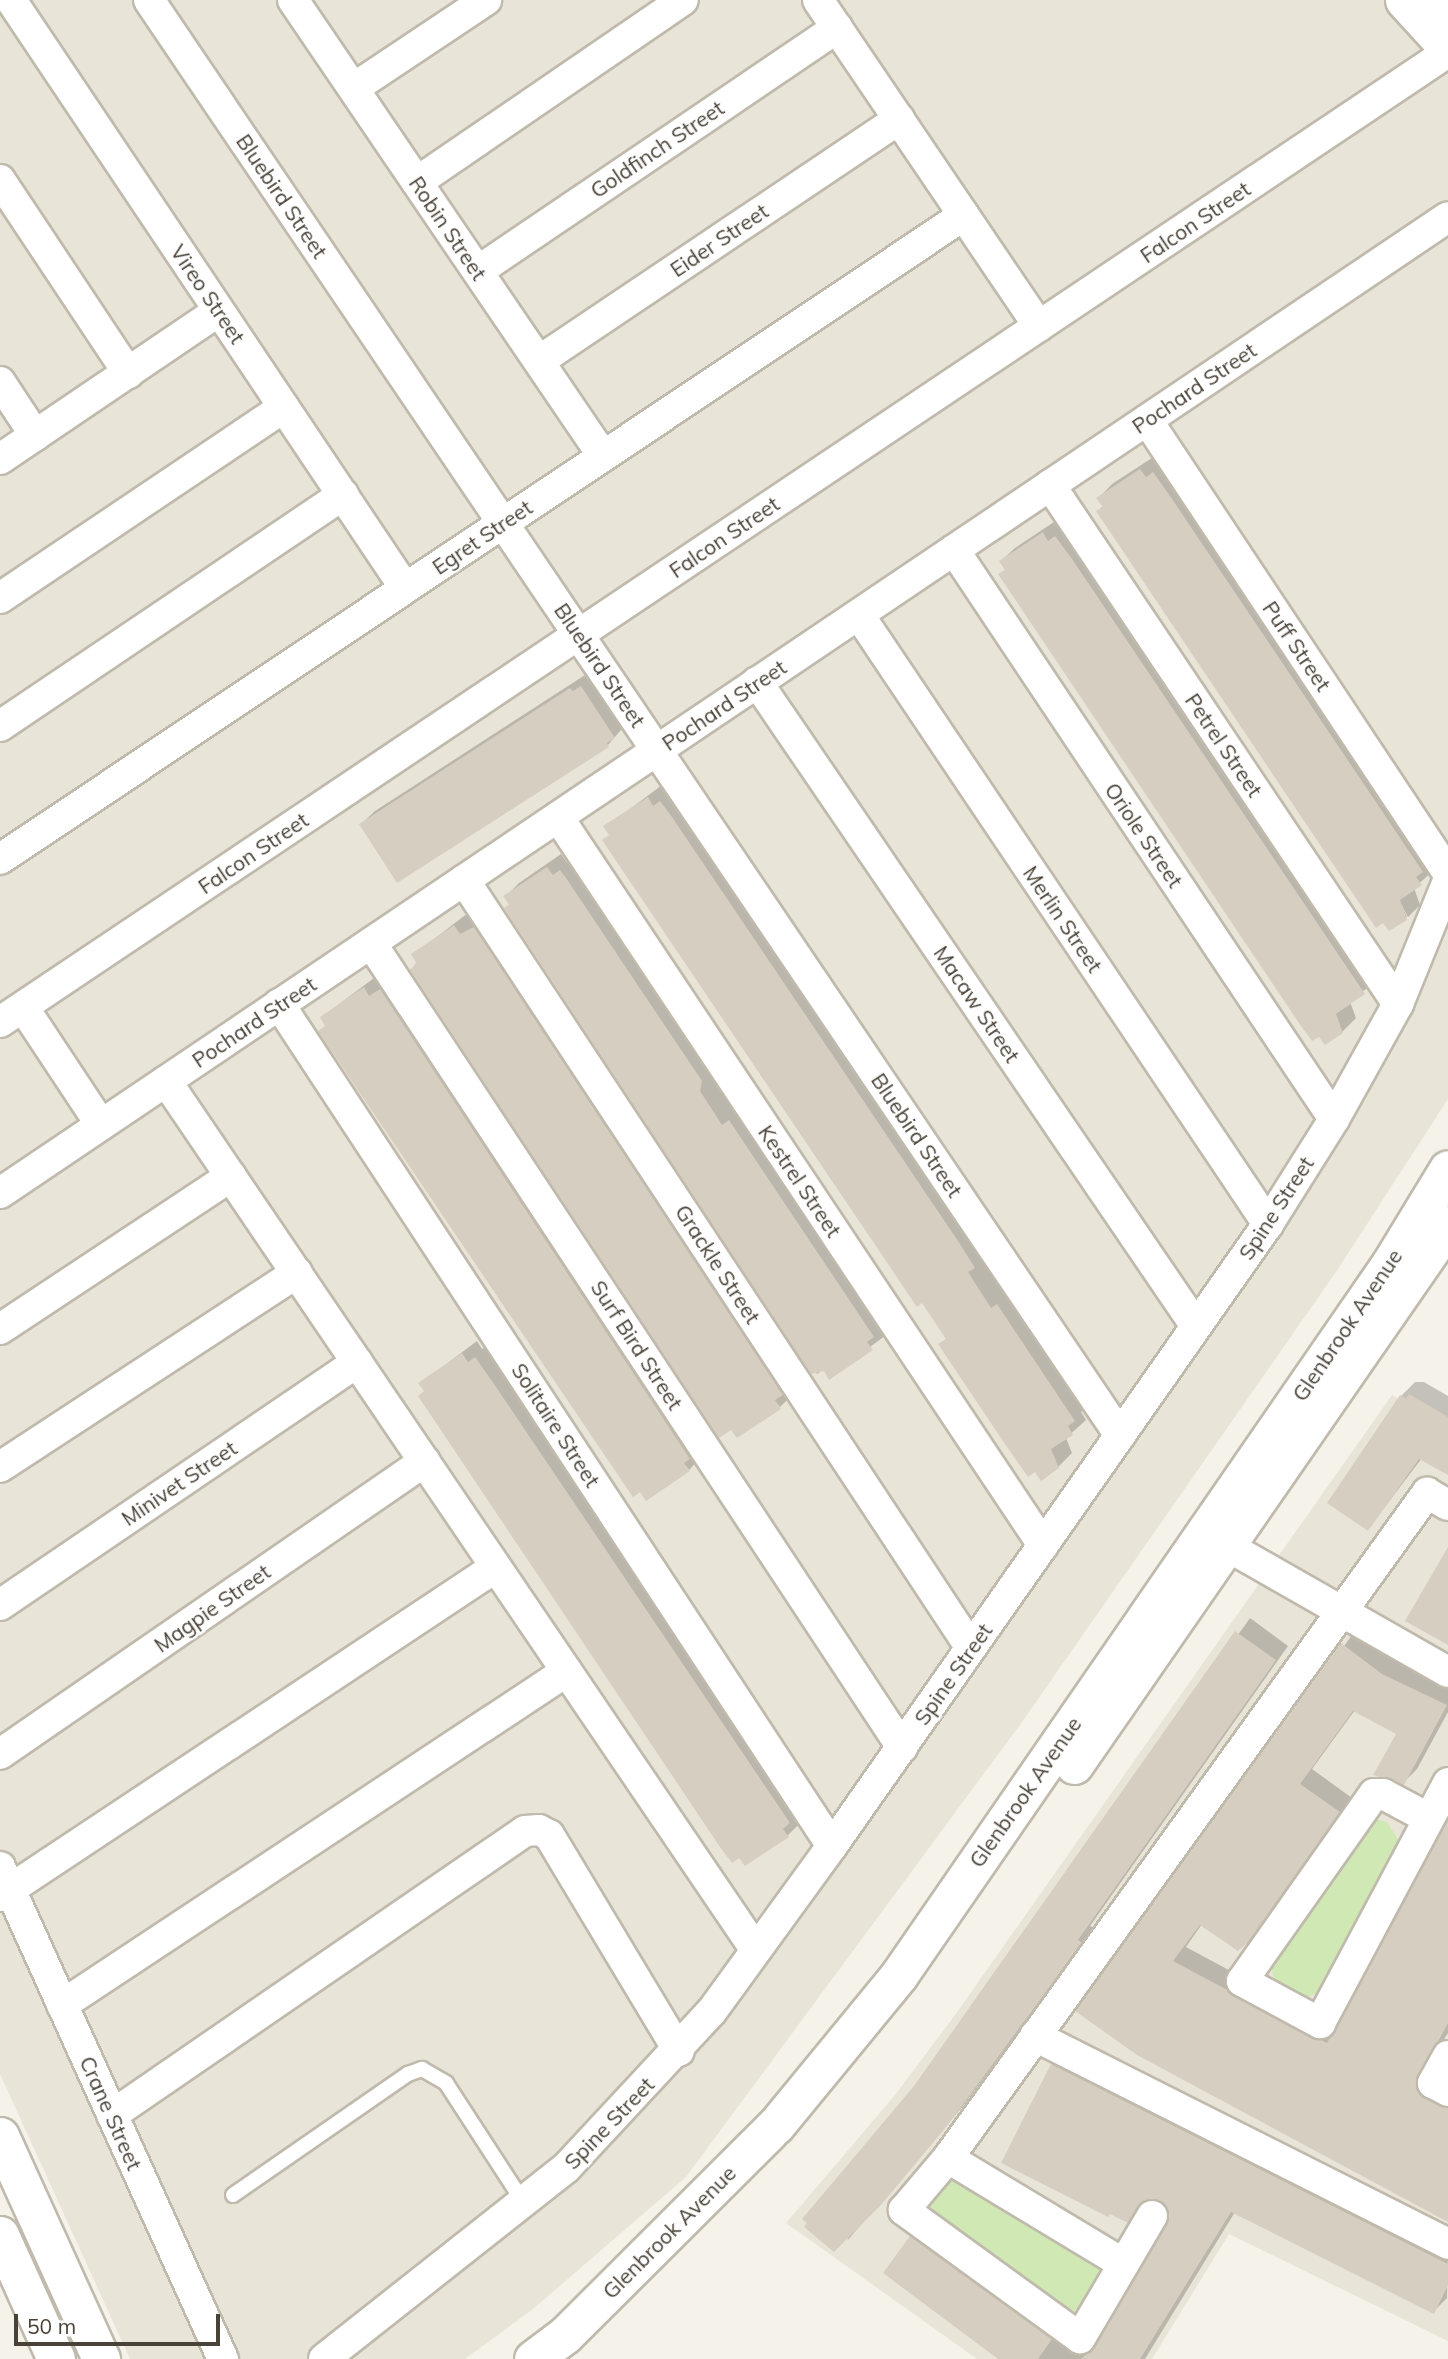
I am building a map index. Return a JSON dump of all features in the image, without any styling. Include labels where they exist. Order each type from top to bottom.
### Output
[{"type":"street","name":"Vireo Street","points":[[11,0],[405,588]]},
{"type":"street","name":"Bluebird Street","points":[[149,0],[1120,1435]]},
{"type":"street","name":"Robin Street","points":[[293,0],[603,456]]},
{"type":"street","points":[[354,88],[486,0]]},
{"type":"street","points":[[417,182],[683,0]]},
{"type":"street","points":[[818,0],[1039,326]]},
{"type":"street","points":[[1404,0],[1448,50]]},
{"type":"street","name":"Goldfinch Street","points":[[478,271],[837,27]]},
{"type":"street","name":"Falcon Street","points":[[11,1015],[1448,50]]},
{"type":"street","name":"Eider Street","points":[[539,362],[899,119]]},
{"type":"street","points":[[0,180],[128,373]]},
{"type":"street","name":"Egret Street","points":[[0,859],[964,215]]},
{"type":"street","name":"Pochard Street","points":[[0,1193],[1448,217]]},
{"type":"street","points":[[0,459],[219,311]]},
{"type":"street","points":[[0,382],[35,435]]},
{"type":"street","points":[[0,598],[284,407]]},
{"type":"street","name":"Puff Street","points":[[1147,420],[1448,873]]},
{"type":"street","name":"Petrel Street","points":[[1050,485],[1398,1004]]},
{"type":"street","points":[[0,726],[343,495]]},
{"type":"street","name":"Oriole Street","points":[[954,550],[1335,1119]]},
{"type":"street","name":"Merlin Street","points":[[859,615],[1268,1224]]},
{"type":"street","name":"Macaw Street","points":[[757,682],[1196,1326]]},
{"type":"street","name":"Kestrel Street","points":[[558,817],[1043,1545]]},
{"type":"street","name":"Grackle Street","points":[[464,880],[971,1648]]},
{"type":"street","name":"Spine Street","points":[[324,2359],[566,2168],[679,2051],[756,1950],[902,1747],[1268,1224],[1335,1119],[1398,1004],[1448,881]]},
{"type":"street","name":"Surf Bird Street","points":[[371,943],[902,1747]]},
{"type":"street","name":"Solitaire Street","points":[[279,1004],[832,1846]]},
{"type":"street","points":[[11,1015],[101,1125]]},
{"type":"street","points":[[166,1081],[756,1950]]},
{"type":"street","name":"Glenbrook Avenue","points":[[533,2359],[565,2335],[776,2125],[899,1975],[1382,1275],[1448,1169]]},
{"type":"street","points":[[0,1329],[231,1176]]},
{"type":"street","name":"Glenbrook Avenue","points":[[575,2359],[789,2148],[917,1990],[1448,1225]]},
{"type":"street","points":[[0,1467],[296,1273]]},
{"type":"street","name":"Minivet Street","points":[[0,1605],[357,1362]]},
{"type":"street","name":"Magpie Street","points":[[0,1754],[425,1461]]},
{"type":"street","points":[[1152,2216],[1080,2338],[904,2210],[948,2158],[1427,1493],[1448,1505]]},
{"type":"street","points":[[1227,1546],[1448,1672]]},
{"type":"street","points":[[4,1885],[496,1567]]},
{"type":"street","points":[[62,2005],[567,1671]]},
{"type":"street","points":[[1428,1818],[1383,1794],[1374,1794],[1242,1981],[1320,2023],[1448,1783]]},
{"type":"street","points":[[112,2115],[525,1831],[539,1830],[549,1835],[679,2051]]},
{"type":"street","name":"Crane Street","points":[[4,1885],[62,2005],[223,2359]]},
{"type":"street","points":[[1035,2036],[1448,2244]]},
{"type":"street","points":[[1448,2056],[1433,2083],[1448,2091]]},
{"type":"street","points":[[0,2136],[101,2359]]},
{"type":"street","points":[[948,2158],[1124,2264]]},
{"type":"street","points":[[0,2235],[56,2359]]},
{"type":"lane","points":[[233,2195],[408,2074],[422,2069],[446,2083],[524,2203]]},
{"type":"shaded area","points":[[0,0],[1401,0],[1448,48],[1448,1099],[1336,1272],[1022,1722],[686,2177],[533,2309],[465,2359],[130,2359],[0,2074]]},
{"type":"shaded area","points":[[1392,1395],[1448,1428],[1448,2341],[1229,2234],[1152,2359],[977,2359],[786,2223],[895,2095],[955,2015]]},
{"type":"green space","points":[[1370,1818],[1387,1822],[1401,1844],[1324,1990],[1305,1998],[1277,1986],[1270,1966]]},
{"type":"green space","points":[[952,2176],[1095,2259],[1103,2279],[1081,2311],[1060,2310],[931,2223],[924,2206]]},
{"type":"building","points":[[1140,469],[1146,477],[1153,472],[1170,496],[1423,872],[1416,877],[1422,885],[1400,900],[1407,920],[1389,931],[1383,923],[1376,928],[1096,511],[1103,507],[1096,498]]},
{"type":"building","points":[[1043,532],[1048,541],[1055,536],[1072,559],[1365,994],[1336,1014],[1343,1033],[1325,1045],[1319,1037],[1312,1041],[1301,1026],[998,574],[1005,570],[999,561]]},
{"type":"building","points":[[581,686],[615,738],[607,743],[609,747],[397,883],[359,824],[570,688],[573,691]]},
{"type":"building","points":[[648,797],[653,806],[660,801],[672,817],[958,1241],[975,1268],[968,1272],[991,1308],[997,1304],[1075,1421],[1068,1426],[1073,1435],[1051,1449],[1059,1468],[1041,1481],[1035,1472],[1028,1477],[1005,1444],[938,1344],[946,1339],[922,1303],[917,1307],[602,840],[609,835],[603,826]]},
{"type":"building","points":[[547,867],[553,875],[560,870],[566,878],[702,1081],[700,1091],[722,1125],[729,1120],[874,1337],[867,1342],[873,1350],[829,1380],[824,1371],[811,1374],[504,908],[509,905],[503,896]]},
{"type":"building","points":[[454,925],[460,934],[474,927],[783,1395],[775,1400],[781,1409],[737,1438],[731,1430],[719,1438],[410,970],[416,963],[411,954]]},
{"type":"building","points":[[364,987],[369,996],[380,989],[690,1459],[684,1463],[690,1471],[646,1501],[640,1492],[633,1497],[318,1031],[325,1026],[320,1017]]},
{"type":"building","points":[[462,1353],[468,1362],[475,1357],[492,1381],[790,1823],[783,1829],[789,1837],[745,1866],[739,1858],[732,1863],[720,1847],[418,1396],[424,1391],[418,1383]]},
{"type":"building","points":[[1409,1394],[1448,1417],[1448,1475],[1419,1459],[1368,1531],[1327,1503],[1400,1395],[1406,1399]]},
{"type":"building","points":[[1448,1547],[1448,1645],[1405,1621]]},
{"type":"building","points":[[1235,1631],[1276,1660],[1078,1940],[1082,1943],[947,2126],[881,2205],[834,2252],[804,2227],[807,2223],[802,2219],[914,2086]]},
{"type":"building","points":[[1341,1643],[1382,1674],[1447,1705],[1404,1785],[1373,1775],[1396,1734],[1353,1711],[1300,1784],[1340,1812],[1249,1941],[1238,1951],[1200,1925],[1173,1961],[1327,2043],[1448,1820],[1448,2023],[1416,2083],[1424,2098],[1448,2108],[1448,2222],[1137,2055],[1075,2011]]},
{"type":"building","points":[[1051,2064],[1448,2264],[1448,2285],[1434,2314],[1231,2212],[1140,2359],[1081,2359],[1095,2347],[1169,2215],[1161,2201],[1151,2199],[1137,2207],[1128,2223],[1110,2214],[1108,2217],[1001,2163]]},
{"type":"building","points":[[910,2236],[1052,2339],[1038,2359],[998,2359],[883,2273]]}]
